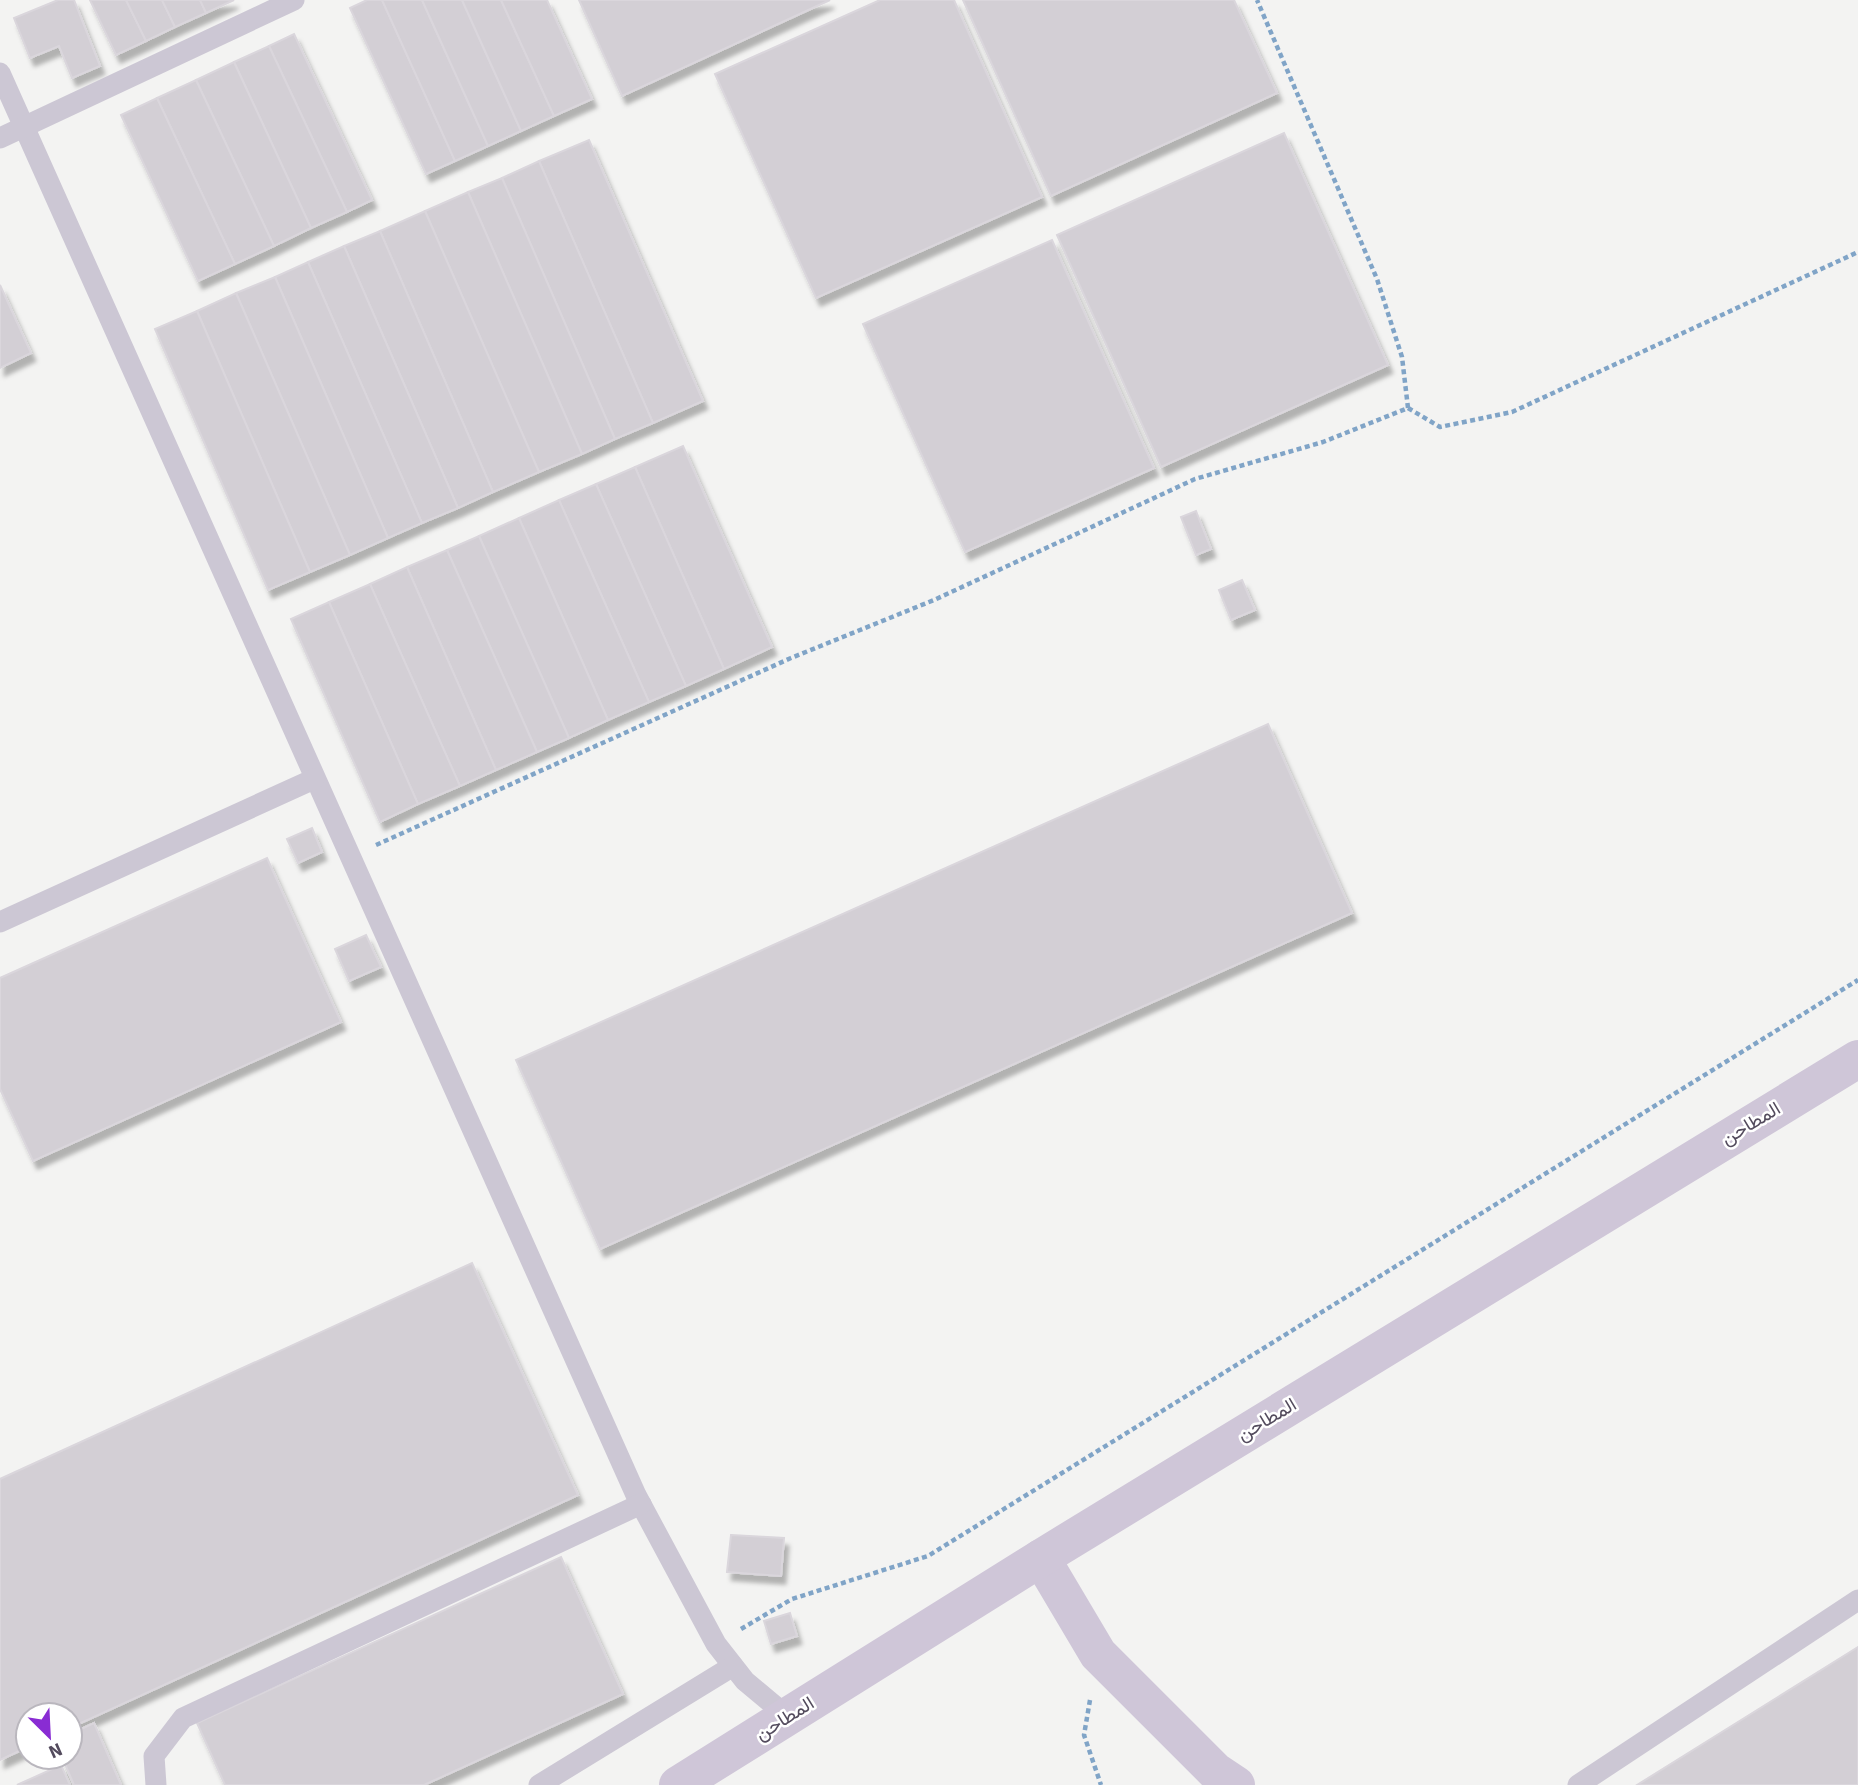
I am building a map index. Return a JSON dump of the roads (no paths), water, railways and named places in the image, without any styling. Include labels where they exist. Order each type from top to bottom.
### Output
[{"type":"main road","name":"المطاحن","points":[[678,1785],[1041,1558],[1858,1059]]},
{"type":"main road","points":[[1041,1558],[1098,1654],[1214,1771],[1236,1785]]},
{"type":"lane","points":[[0,138],[294,0]]},
{"type":"lane","points":[[0,73],[641,1504],[716,1644],[745,1681],[788,1717]]},
{"type":"lane","points":[[0,922],[314,779]]},
{"type":"lane","points":[[156,1785],[154,1756],[183,1718],[641,1504]]},
{"type":"lane","points":[[1578,1785],[1858,1600]]},
{"type":"lane","points":[[539,1785],[733,1666]]}]
